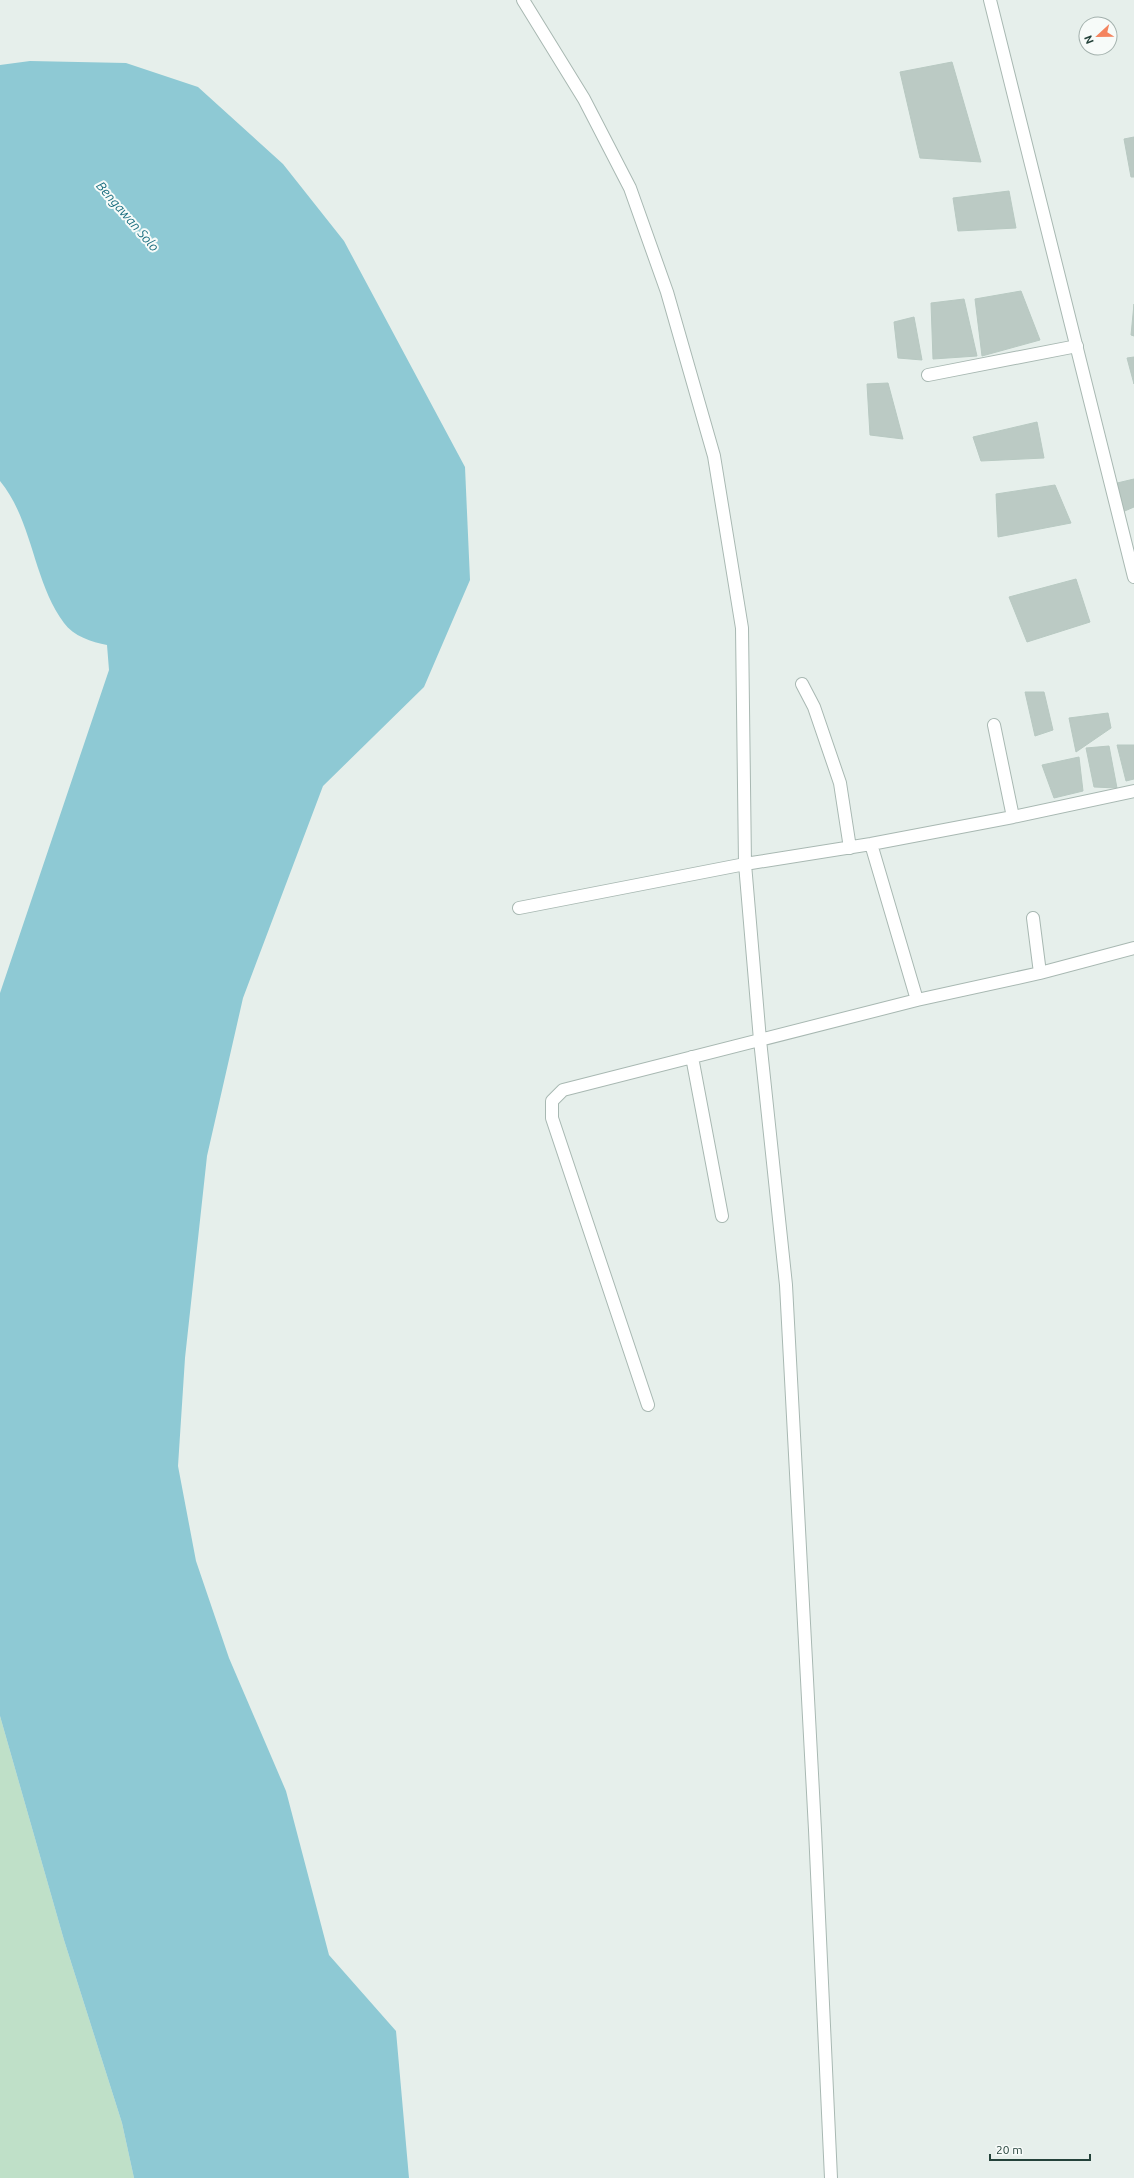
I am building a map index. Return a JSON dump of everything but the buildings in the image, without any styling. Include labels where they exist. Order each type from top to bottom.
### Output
[{"type":"street","points":[[523,0],[584,99],[630,188],[667,292],[714,456],[742,628],[745,864],[760,1040],[786,1285],[815,1830],[831,2178]]},
{"type":"street","points":[[990,0],[1032,175],[1077,346],[1134,577]]},
{"type":"street","points":[[928,375],[1077,346]]},
{"type":"street","points":[[802,684],[814,707],[840,783],[850,848]]},
{"type":"street","points":[[994,725],[1012,817]]},
{"type":"street","points":[[519,908],[745,864],[850,848],[1012,817],[1134,791]]},
{"type":"street","points":[[871,844],[916,1000]]},
{"type":"street","points":[[1033,918],[1040,973]]},
{"type":"street","points":[[648,1405],[552,1118],[552,1101],[563,1090],[916,1000],[1040,973],[1134,948]]},
{"type":"street","points":[[692,1057],[722,1216]]},
{"type":"green space","points":[[0,1716],[64,1940],[122,2123],[134,2178],[0,2178]]},
{"type":"water","name":"Bengawan Solo","points":[[30,61],[126,63],[198,87],[283,164],[344,241],[465,467],[470,580],[424,687],[323,786],[243,998],[207,1156],[185,1358],[178,1466],[196,1561],[229,1658],[286,1791],[329,1955],[396,2031],[409,2178],[134,2178],[122,2123],[64,1940],[0,1716],[0,993],[109,670],[107,645],[89,640],[72,632],[64,623],[54,606],[46,589],[20,514],[0,481],[0,65]]}]
